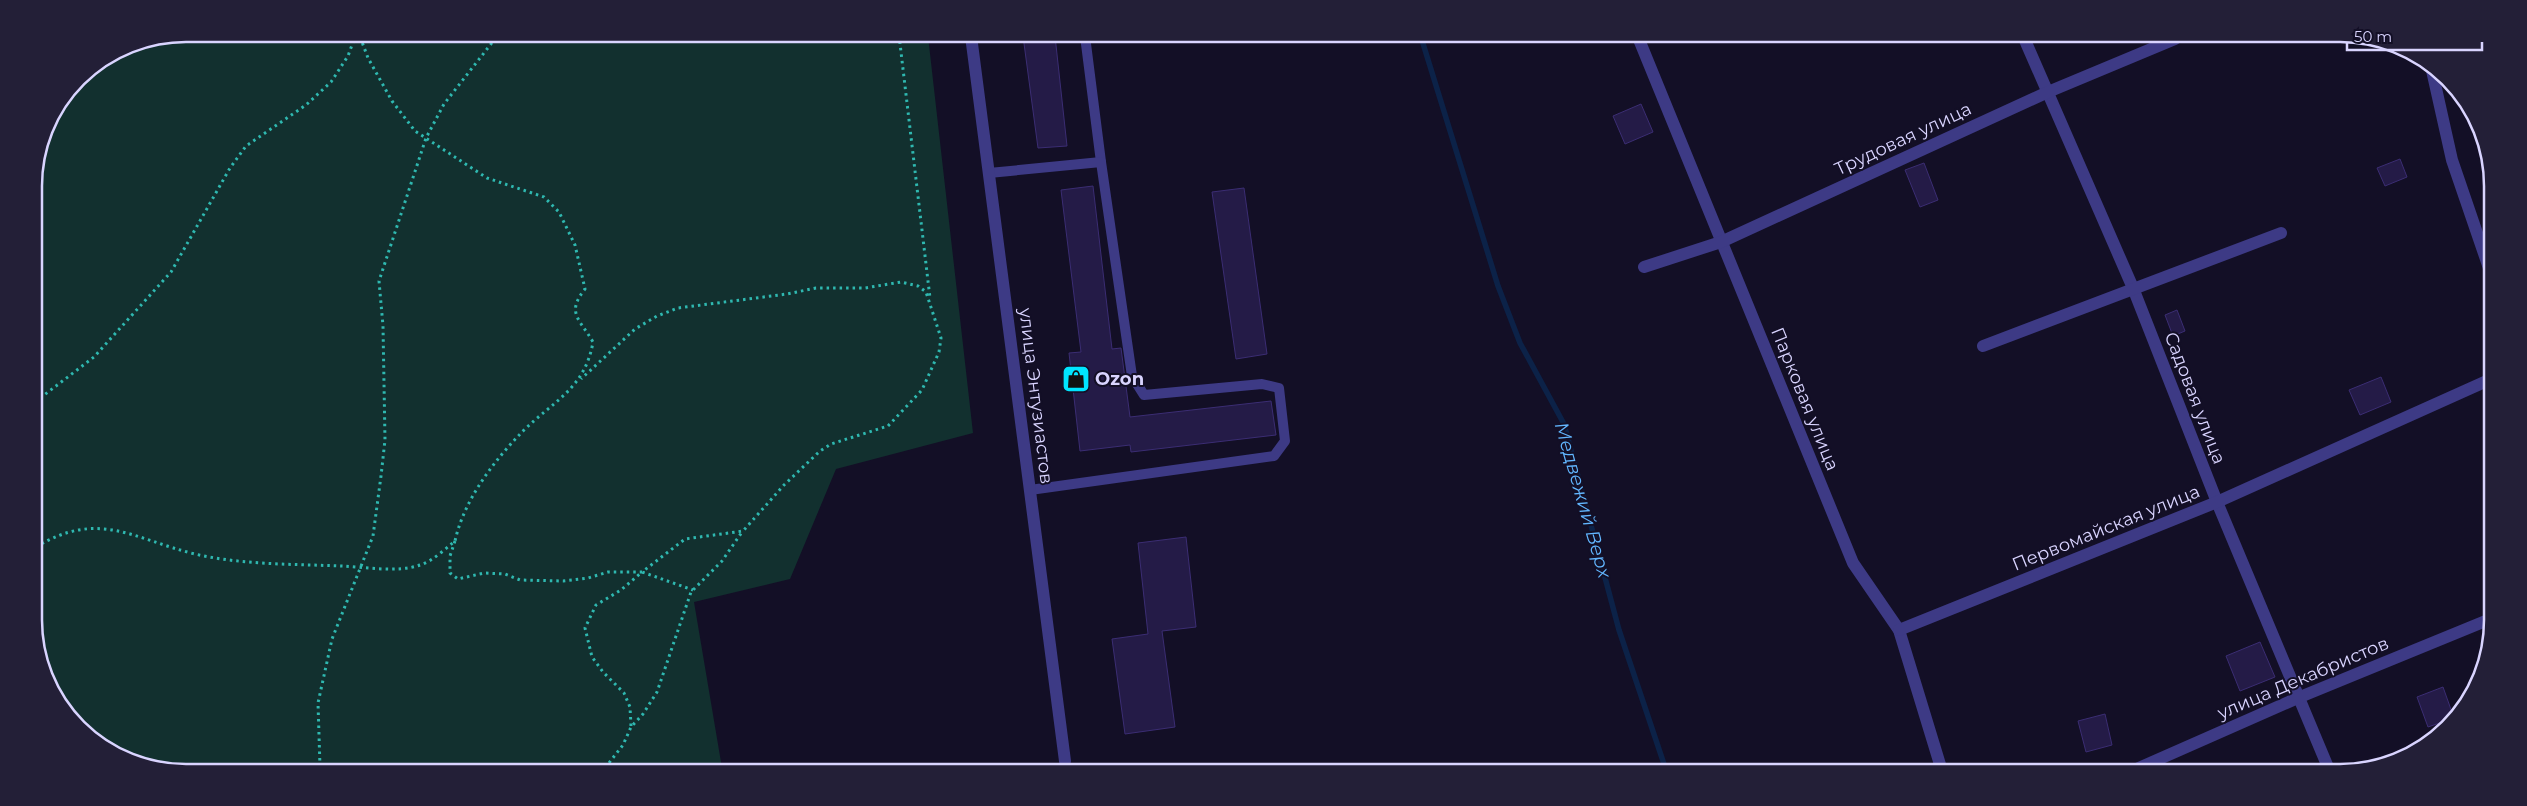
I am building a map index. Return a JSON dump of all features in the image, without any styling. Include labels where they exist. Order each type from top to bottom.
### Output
[{"type":"street","name":"улица Энтузиастов","points":[[972,42],[1065,762]]},
{"type":"street","name":"Парковая улица","points":[[1640,42],[1853,563],[1899,630],[1940,763]]},
{"type":"street","name":"Садовая улица","points":[[2026,42],[2134,288],[2217,502],[2326,763]]},
{"type":"street","name":"Трудовая улица","points":[[1644,267],[1721,242],[2048,92],[2167,42]]},
{"type":"street","points":[[2433,77],[2452,160],[2484,253]]},
{"type":"street","points":[[1983,346],[2281,233]]},
{"type":"street","name":"Первомайская улица","points":[[1899,630],[2217,502],[2484,382]]},
{"type":"street","name":"улица Декабристов","points":[[2152,763],[2300,697],[2484,622]]},
{"type":"lane","points":[[1030,490],[1274,456],[1285,441],[1279,388],[1262,384],[1144,395],[1132,376],[1086,42]]},
{"type":"lane","points":[[989,173],[1101,162]]},
{"type":"path","points":[[43,396],[94,358],[160,285],[186,248],[230,168],[246,146],[306,104],[331,82],[348,56],[354,42]]},
{"type":"path","points":[[361,42],[392,101],[415,131],[487,178],[544,197],[559,212],[574,245],[585,289],[576,301],[574,311],[593,342],[590,358],[578,382]]},
{"type":"path","points":[[320,764],[318,703],[332,639],[345,603],[362,568],[373,536],[384,440],[384,326],[379,281],[426,138],[444,104],[492,42]]},
{"type":"path","points":[[900,42],[931,303]]},
{"type":"path","points":[[608,764],[656,692],[683,611],[693,590],[722,561],[742,532],[784,486],[820,451],[831,444],[888,426],[922,390],[939,352],[941,338],[926,292],[918,286],[901,282],[865,288],[816,288],[787,294],[678,308],[657,316],[636,329],[523,431],[494,462],[459,524],[450,556],[450,573],[458,579],[484,573],[505,574],[520,580],[563,581],[588,578],[608,572],[642,572],[693,590]]},
{"type":"path","points":[[42,544],[56,536],[98,527],[137,535],[195,554],[263,562],[372,570],[420,565],[455,541]]},
{"type":"path","points":[[631,727],[630,707],[624,693],[603,672],[592,657],[585,628],[596,605],[621,590],[685,539],[742,532]]},
{"type":"green space","points":[[187,42],[929,42],[973,433],[836,469],[790,579],[694,602],[721,764],[187,764],[149,759],[132,753],[99,734],[72,707],[57,683],[45,647],[42,619],[43,177],[47,149],[53,132],[78,92],[99,72],[123,57],[159,45]]},
{"type":"building","points":[[1024,42],[1056,42],[1067,146],[1038,148]]},
{"type":"building","points":[[1641,104],[1653,132],[1625,144],[1613,116]]},
{"type":"building","points":[[2400,159],[2407,177],[2385,186],[2377,168]]},
{"type":"building","points":[[1924,163],[1938,200],[1920,207],[1905,170]]},
{"type":"building","points":[[1093,186],[1112,349],[1121,348],[1130,417],[1271,401],[1276,435],[1131,452],[1130,445],[1080,451],[1069,353],[1081,352],[1061,190]]},
{"type":"building","points":[[1244,188],[1267,354],[1236,359],[1212,192]]},
{"type":"building","points":[[2177,310],[2185,331],[2173,336],[2165,315]]},
{"type":"building","points":[[2381,377],[2391,402],[2360,415],[2349,390]]},
{"type":"building","points":[[1186,537],[1196,627],[1162,631],[1175,727],[1125,734],[1112,639],[1148,634],[1138,543]]},
{"type":"building","points":[[2260,642],[2275,677],[2240,691],[2226,656]]},
{"type":"building","points":[[2443,687],[2451,711],[2440,723],[2428,727],[2417,697]]},
{"type":"building","points":[[2105,714],[2112,745],[2086,752],[2078,721]]},
{"type":"waterway","name":"Медвежий Верх","points":[[1423,42],[1498,286],[1520,343],[1564,424],[1619,630],[1664,763]]},
{"type":"place","name":"Ozon","points":[[1076,379]]}]
